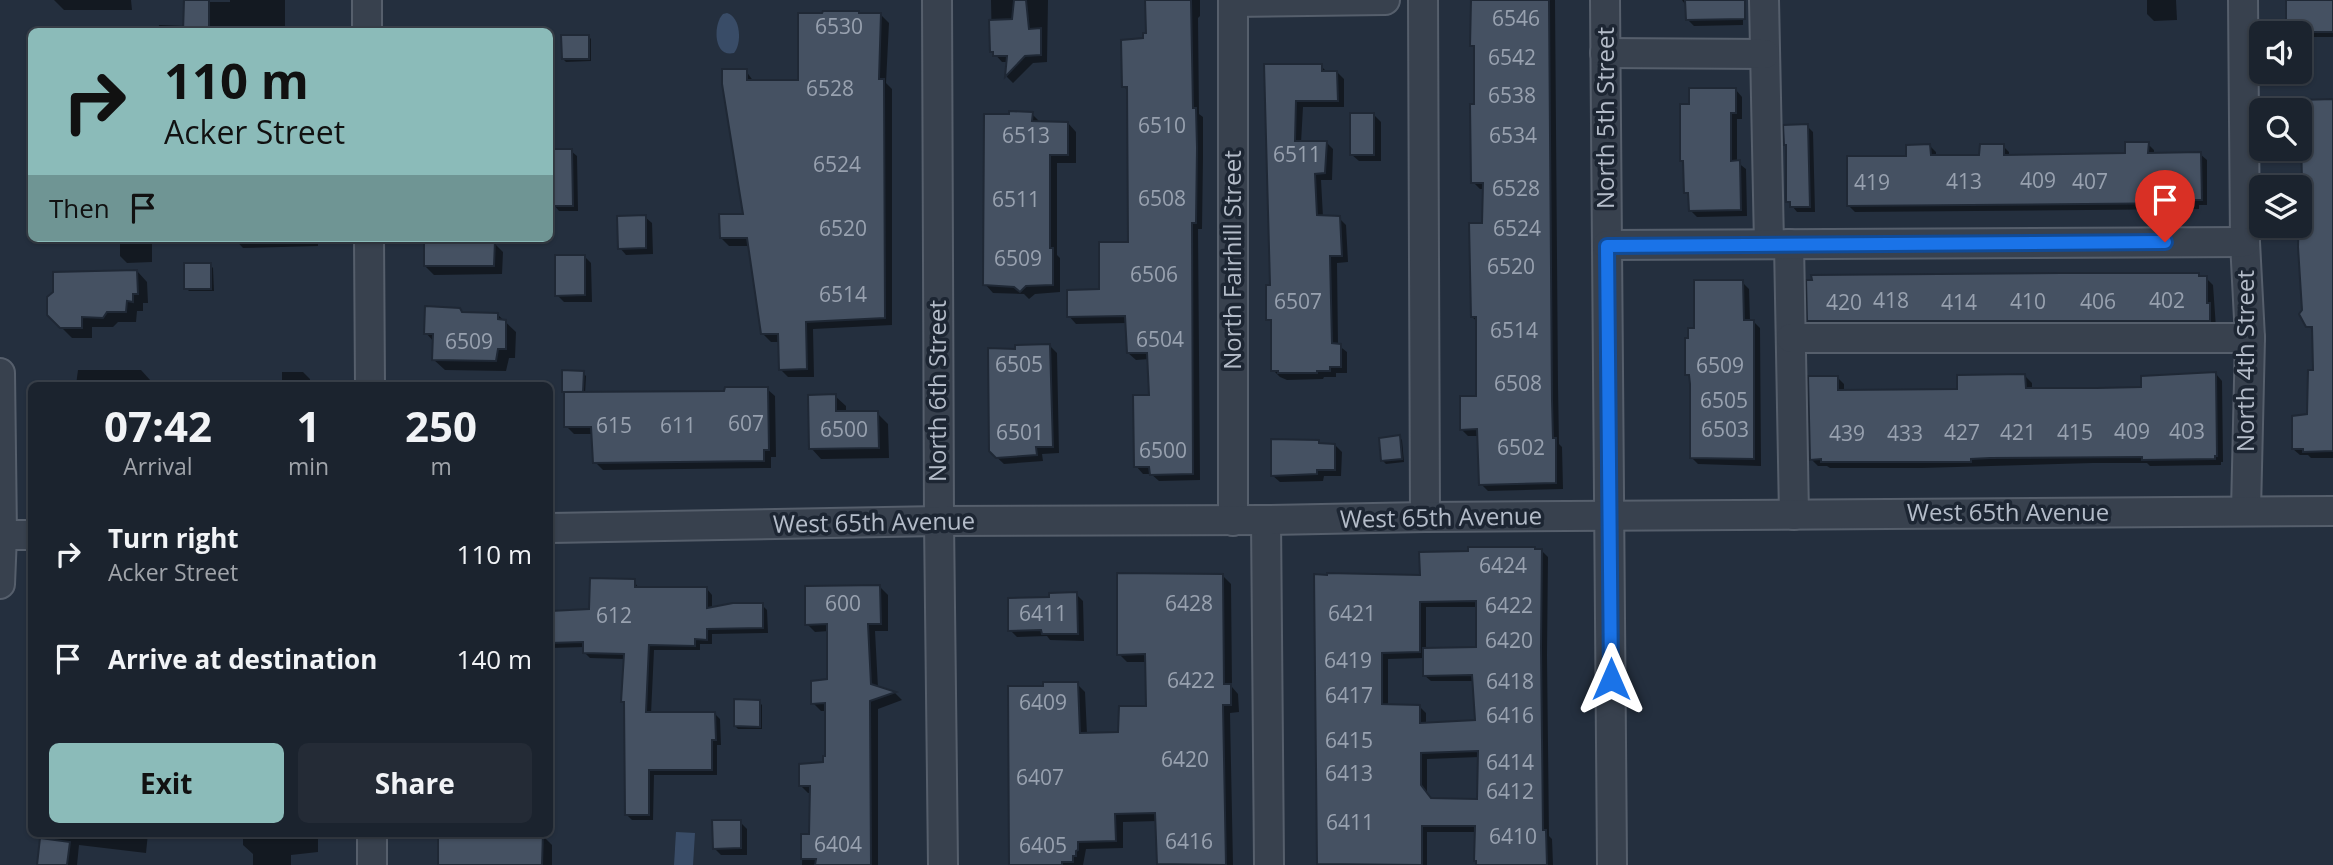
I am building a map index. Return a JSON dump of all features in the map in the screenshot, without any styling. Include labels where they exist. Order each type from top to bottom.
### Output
[{"type":"street","points":[[367,0],[367,28]]},
{"type":"street","name":"North 6th Street","points":[[937,0],[943,865]]},
{"type":"street","points":[[1233,1],[1385,0]]},
{"type":"street","points":[[1423,0],[1425,517]]},
{"type":"street","name":"North 5th Street","points":[[1605,0],[1612,865]]},
{"type":"street","points":[[1764,0],[1765,54],[1779,244],[1791,338],[1794,515]]},
{"type":"street","name":"North 4th Street","points":[[2244,0],[2245,242],[2250,338],[2246,511]]},
{"type":"street","name":"North Fairhill Street","points":[[1233,1],[1233,521]]},
{"type":"street","points":[[1605,53],[1765,54]]},
{"type":"street","points":[[369,242],[370,382]]},
{"type":"street","points":[[1607,246],[2245,242]]},
{"type":"street","points":[[1791,338],[2250,338]]},
{"type":"street","points":[[0,373],[0,584]]},
{"type":"street","name":"West 65th Avenue","points":[[553,528],[939,521],[1233,521],[1425,517],[2333,511]]},
{"type":"street","points":[[1266,520],[1269,865]]},
{"type":"street","points":[[1,535],[28,535]]},
{"type":"street","points":[[372,837],[372,865]]},
{"type":"water","points":[[727,13],[732,15],[739,31],[734,53],[722,50],[717,39],[720,19]]},
{"type":"water","points":[[676,832],[695,833],[693,865],[674,865]]},
{"type":"building","points":[[184,0],[209,0],[209,28],[183,28]]},
{"type":"building","points":[[1014,0],[1026,0],[1029,29],[1041,28],[1041,55],[1025,56],[1005,77],[1007,56],[993,56],[993,52],[990,52],[989,20],[1012,19]]},
{"type":"building","points":[[1145,0],[1191,0],[1193,108],[1196,108],[1197,148],[1196,223],[1192,223],[1193,474],[1150,475],[1149,467],[1134,467],[1133,395],[1149,395],[1147,353],[1127,353],[1125,316],[1067,317],[1067,290],[1099,289],[1099,242],[1128,242],[1127,87],[1122,87],[1121,40],[1143,38],[1143,33],[1146,33]]},
{"type":"building","points":[[1471,0],[1549,0],[1552,400],[1553,438],[1556,438],[1556,483],[1479,485],[1477,429],[1460,430],[1460,396],[1476,396],[1476,317],[1471,317],[1469,223],[1482,223],[1483,183],[1471,183],[1470,104],[1474,104],[1474,46],[1470,46]]},
{"type":"building","points":[[1685,0],[1745,0],[1745,19],[1686,20]]},
{"type":"building","points":[[2286,0],[2333,0],[2333,32],[2312,32],[2312,21],[2286,21]]},
{"type":"building","points":[[798,13],[881,13],[879,79],[884,79],[885,318],[806,322],[807,369],[779,370],[778,334],[761,334],[747,238],[720,238],[719,214],[743,214],[722,84],[722,69],[747,69],[747,80],[798,80]]},
{"type":"building","points":[[561,35],[589,35],[589,59],[562,59]]},
{"type":"building","points":[[1264,64],[1322,64],[1322,71],[1337,71],[1338,101],[1296,101],[1295,141],[1327,141],[1325,173],[1315,174],[1317,215],[1340,216],[1342,256],[1330,256],[1332,343],[1341,344],[1341,367],[1330,367],[1330,371],[1271,371],[1271,320],[1266,320],[1266,285],[1270,285]]},
{"type":"building","points":[[1689,88],[1736,88],[1736,113],[1731,113],[1731,161],[1740,160],[1741,210],[1689,211],[1688,193],[1684,193],[1683,161],[1680,161],[1680,104],[1689,104]]},
{"type":"building","points":[[2333,99],[2333,451],[2303,452],[2303,449],[2292,449],[2292,416],[2307,414],[2308,370],[2313,370],[2312,327],[2306,327],[2299,314],[2302,310],[2298,247],[2298,238],[2312,238],[2312,175],[2302,175],[2302,161],[2312,161],[2312,100]]},
{"type":"building","points":[[1009,111],[1033,112],[1032,121],[1068,122],[1068,155],[1050,155],[1050,248],[1053,248],[1053,285],[1026,286],[1020,292],[1014,287],[983,285],[984,114],[1009,114]]},
{"type":"building","points":[[1350,113],[1374,113],[1374,155],[1350,155]]},
{"type":"building","points":[[1808,124],[1810,207],[1790,207],[1790,202],[1786,202],[1786,145],[1783,125]]},
{"type":"building","points":[[2125,142],[2149,142],[2148,153],[2201,152],[2202,200],[2194,200],[2193,203],[1847,206],[1847,156],[1906,156],[1906,145],[1930,144],[1931,155],[1979,155],[1980,144],[2004,144],[2004,155],[2125,153]]},
{"type":"building","points":[[553,149],[572,149],[573,206],[553,206]]},
{"type":"building","points":[[646,215],[646,248],[618,249],[617,216]]},
{"type":"building","points":[[424,242],[495,242],[494,266],[424,266]]},
{"type":"building","points":[[555,255],[585,255],[585,295],[555,296]]},
{"type":"building","points":[[184,263],[211,263],[211,289],[184,289]]},
{"type":"building","points":[[137,270],[138,294],[133,294],[133,302],[127,301],[126,312],[107,312],[103,318],[82,317],[82,328],[60,328],[47,315],[47,297],[53,292],[53,272]]},
{"type":"building","points":[[2199,273],[2199,276],[2207,276],[2210,321],[1807,321],[1806,280],[1812,280],[1811,275]]},
{"type":"building","points":[[1694,280],[1743,280],[1744,320],[1754,320],[1754,459],[1690,458],[1690,384],[1689,375],[1685,375],[1685,338],[1688,338],[1688,328],[1694,328]]},
{"type":"building","points":[[425,306],[460,308],[462,312],[498,313],[498,319],[506,320],[506,349],[498,349],[496,361],[432,360],[433,334],[424,334]]},
{"type":"building","points":[[1050,344],[1053,447],[1036,447],[1037,455],[996,458],[989,451],[988,348],[1015,349],[1015,345]]},
{"type":"building","points":[[562,370],[584,371],[583,392],[562,392]]},
{"type":"building","points":[[2216,372],[2215,459],[1990,458],[1971,459],[1971,462],[1810,460],[1808,376],[1838,376],[1838,390],[1957,389],[1957,375],[2025,374],[2026,388],[2097,388],[2141,387],[2141,376]]},
{"type":"building","points":[[725,387],[768,387],[769,450],[764,450],[764,461],[593,463],[591,427],[564,427],[564,392],[724,391]]},
{"type":"building","points":[[836,394],[836,411],[878,411],[879,448],[809,449],[808,395]]},
{"type":"building","points":[[1400,435],[1402,459],[1381,461],[1379,438]]},
{"type":"building","points":[[1271,439],[1319,440],[1319,443],[1335,444],[1335,470],[1317,470],[1317,474],[1271,476]]},
{"type":"building","points":[[1468,547],[1542,549],[1543,830],[1546,830],[1547,865],[1476,865],[1475,826],[1422,826],[1422,865],[1317,864],[1314,574],[1420,575],[1419,552],[1468,551]],"holes":[[[1476,601],[1476,647],[1423,648],[1423,676],[1472,675],[1475,720],[1420,723],[1420,705],[1382,704],[1382,653],[1420,652],[1420,602]],[[1478,751],[1477,799],[1431,798],[1421,785],[1421,753]]]},
{"type":"building","points":[[1117,573],[1223,574],[1224,684],[1231,684],[1231,705],[1223,705],[1226,865],[1157,864],[1155,813],[1115,814],[1116,841],[1078,842],[1073,862],[1062,862],[1062,865],[1009,865],[1008,686],[1078,682],[1080,733],[1118,732],[1119,706],[1146,706],[1145,654],[1117,655]]},
{"type":"building","points":[[590,578],[635,579],[635,587],[707,587],[707,608],[733,603],[763,603],[763,628],[707,629],[707,640],[695,639],[695,646],[649,645],[646,712],[715,712],[716,740],[712,740],[712,770],[649,770],[649,815],[625,815],[624,702],[621,702],[624,654],[583,653],[583,642],[553,643],[553,611],[589,609]]},
{"type":"building","points":[[880,585],[881,624],[868,624],[871,684],[896,692],[870,701],[871,865],[815,865],[816,859],[801,859],[801,834],[809,834],[810,786],[799,786],[799,764],[823,762],[825,756],[825,703],[811,704],[811,681],[827,679],[827,624],[805,625],[805,586]]},
{"type":"building","points":[[1077,592],[1078,634],[1042,634],[1041,630],[1008,631],[1008,598],[1049,597],[1049,593]]},
{"type":"building","points":[[734,699],[760,700],[760,727],[734,726]]},
{"type":"building","points":[[712,820],[741,820],[741,848],[713,849]]},
{"type":"building","points":[[438,837],[543,837],[542,865],[438,865]]},
{"type":"building","points":[[40,838],[70,842],[67,865],[37,865]]},
{"type":"route","points":[[1611,679],[1607,246],[2165,242]]}]
